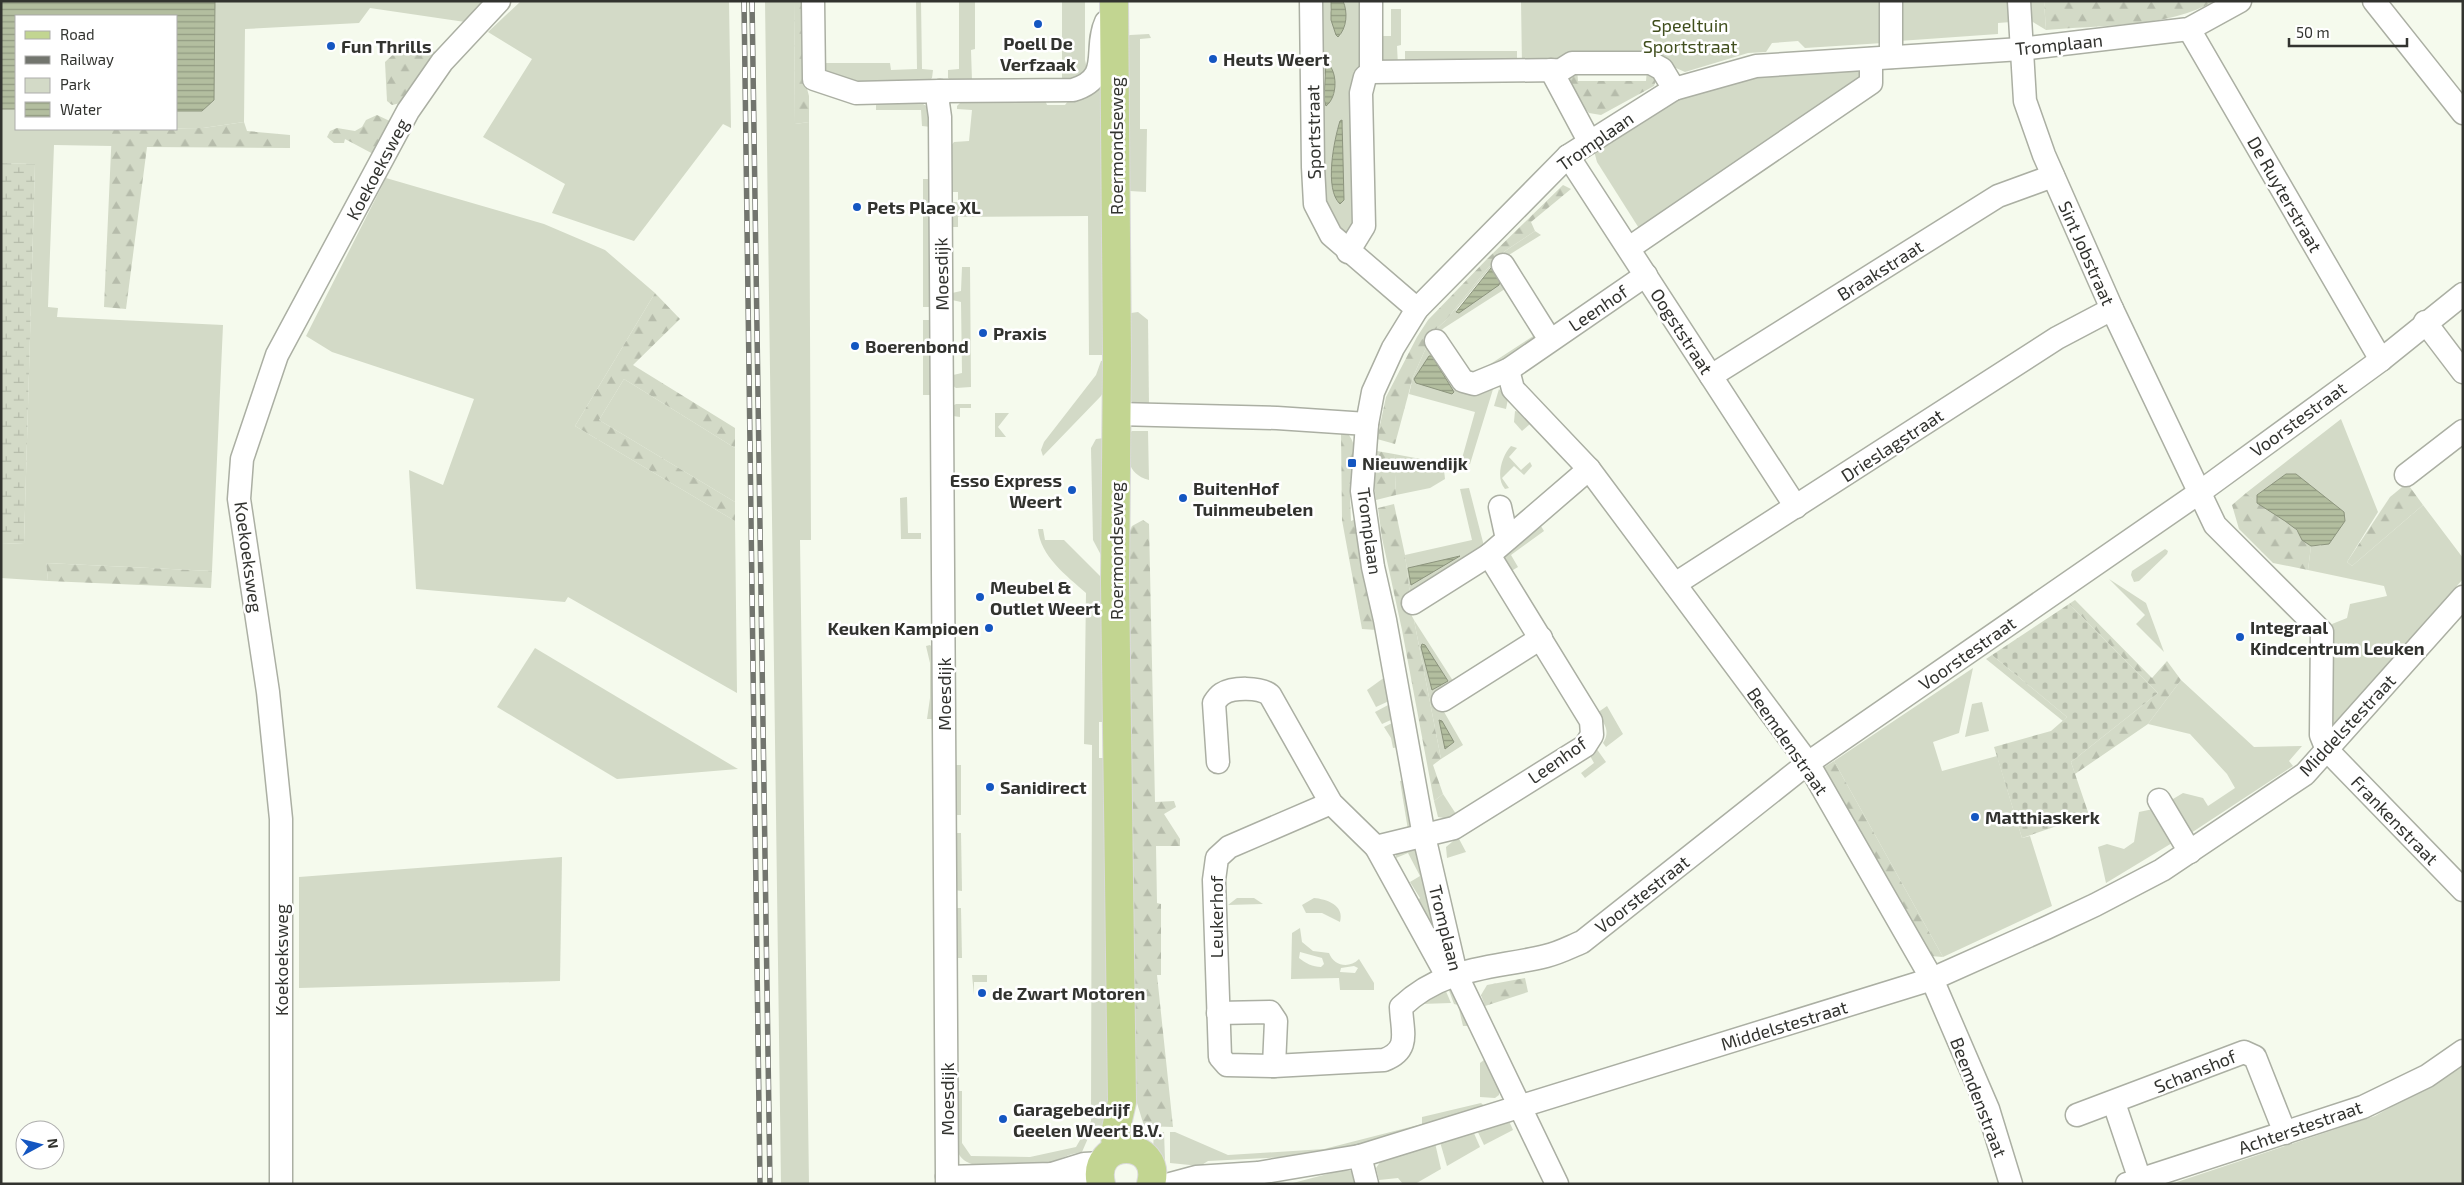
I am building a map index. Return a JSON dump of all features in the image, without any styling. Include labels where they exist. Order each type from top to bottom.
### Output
[{"type":"main road","name":"Roermondseweg","points":[[1103,1171],[1122,1102],[1115,582],[1117,414],[1114,2]]},
{"type":"main road","points":[[1103,1171],[1144,1156],[1158,1179]]},
{"type":"street","name":"Koekoeksweg","points":[[282,1184],[281,819],[268,692],[240,499],[242,459],[277,354],[408,111],[442,62],[499,1]]},
{"type":"street","points":[[814,1],[814,79],[856,93],[1073,90],[1086,86],[1092,81],[1100,64],[1101,32],[1114,2]]},
{"type":"street","name":"Sportstraat","points":[[1311,1],[1315,204],[1331,236],[1417,309]]},
{"type":"street","points":[[1371,1],[1371,72]]},
{"type":"street","points":[[1629,248],[1871,83],[1881,58],[1891,1]]},
{"type":"street","name":"Sint Jobstraat","points":[[2019,1],[2026,101],[2053,176],[2112,309],[2215,526],[2322,632],[2321,735],[2327,750]]},
{"type":"street","name":"Tromplaan","points":[[1557,1184],[1451,975],[1365,517],[1362,464],[1366,424],[1373,392],[1394,348],[1417,309],[1568,156],[1674,89],[1756,66],[2022,49],[2189,29],[2240,1]]},
{"type":"street","points":[[2374,1],[2463,113]]},
{"type":"street","name":"De Ruyterstraat","points":[[2189,29],[2381,360]]},
{"type":"street","points":[[1348,252],[1364,226],[1361,93],[1365,77],[1371,72],[1561,70],[1572,63],[1651,63],[1662,69],[1674,89]]},
{"type":"street","points":[[1551,70],[1589,142]]},
{"type":"street","name":"Moesdijk","points":[[940,91],[938,103],[940,117],[947,1180],[1052,1174],[1084,1164],[1103,1171]]},
{"type":"street","name":"Oogststraat","points":[[1568,156],[1796,507]]},
{"type":"street","name":"Braakstraat","points":[[1711,376],[1998,196],[2053,176]]},
{"type":"street","name":"Leenhof","points":[[1503,265],[1550,340]]},
{"type":"street","name":"Leenhof","points":[[1436,341],[1463,381],[1474,384],[1508,370],[1646,276]]},
{"type":"street","name":"Voorstestraat","points":[[1451,975],[1548,956],[1582,942],[1808,764],[2200,492],[2381,360],[2425,322],[2463,294]]},
{"type":"street","name":"Drieslagstraat","points":[[1675,584],[2057,338],[2112,309]]},
{"type":"street","points":[[2425,322],[2463,372]]},
{"type":"street","name":"Beemdenstraat","points":[[1508,370],[1513,389],[1589,469],[1808,764],[1932,979],[1988,1108],[2011,1184]]},
{"type":"street","points":[[1117,414],[1277,418],[1366,424]]},
{"type":"street","points":[[2406,475],[2463,431]]},
{"type":"street","points":[[1413,603],[1489,555],[1589,469]]},
{"type":"street","points":[[1500,507],[1507,539]]},
{"type":"street","name":"Leenhof","points":[[1424,836],[1454,828],[1585,746],[1592,735],[1591,720],[1489,555]]},
{"type":"street","name":"Middelstestraat","points":[[1158,1179],[1258,1173],[1360,1156],[1932,979],[2095,905],[2162,870],[2305,774],[2463,596]]},
{"type":"street","points":[[1443,700],[1541,638]]},
{"type":"street","points":[[1218,762],[1214,703],[1220,694],[1233,690],[1265,690],[1270,695],[1331,803],[1376,847],[1451,975]]},
{"type":"street","name":"Frankenstraat","points":[[2327,750],[2463,890]]},
{"type":"street","points":[[2160,800],[2190,852]]},
{"type":"street","name":"Leukerhof","points":[[1331,803],[1229,847],[1217,858],[1214,880],[1220,1057],[1226,1065],[1274,1066],[1384,1060],[1396,1055],[1403,1046],[1401,1007],[1414,995],[1451,975]]},
{"type":"street","points":[[1376,847],[1424,836]]},
{"type":"street","points":[[1218,1013],[1270,1012],[1276,1021],[1274,1066]]},
{"type":"street","name":"Achterstestraat","points":[[2134,1182],[2363,1107],[2426,1076],[2463,1051]]},
{"type":"street","name":"Schanshof","points":[[2076,1115],[2114,1103],[2244,1052],[2255,1057],[2284,1133]]},
{"type":"street","points":[[2114,1103],[2134,1182]]},
{"type":"street","points":[[1360,1156],[1367,1184]]},
{"type":"green space","points":[[215,1],[484,1],[465,22],[370,8],[359,23],[245,29],[244,122],[203,128],[178,128],[178,111],[202,111],[214,100]]},
{"type":"green space","points":[[521,1],[729,1],[731,128],[723,124],[634,241],[552,213],[565,184],[483,137],[532,59],[488,32]]},
{"type":"green space","points":[[765,1],[794,1],[795,124],[809,122],[811,540],[800,540],[809,1184],[781,1184]]},
{"type":"green space","points":[[794,1],[805,1],[805,81],[809,96],[809,122],[795,124]]},
{"type":"green space","points":[[916,1],[921,1],[922,69],[933,70],[932,78],[928,82],[840,83],[826,71],[825,63],[890,63],[891,70],[917,69]]},
{"type":"green space","points":[[959,1],[975,1],[975,49],[971,50],[972,81],[951,81],[948,78],[948,70],[959,69]]},
{"type":"green space","points":[[1062,1],[1085,1],[1085,60],[1088,73],[1080,78],[1062,78]]},
{"type":"green space","points":[[1319,1],[1331,1],[1330,10],[1340,36],[1346,15],[1343,1],[1363,1],[1362,72],[1355,99],[1350,108],[1351,150],[1356,156],[1352,169],[1352,215],[1357,221],[1357,226],[1345,234],[1340,231],[1325,205]],"holes":[[[1324,73],[1334,94],[1324,99]],[[1343,123],[1342,163],[1337,202],[1332,173]]]},
{"type":"green space","name":"Speeltuin Sportstraat","points":[[1521,1],[1883,1],[1883,43],[1805,48],[1798,41],[1772,43],[1766,52],[1748,53],[1685,72],[1676,68],[1672,70],[1522,66]]},
{"type":"green space","points":[[1899,1],[2011,1],[2011,22],[1998,23],[1998,34],[1899,41]]},
{"type":"green space","points":[[2028,1],[2044,1],[2046,30],[2028,19]]},
{"type":"green space","points":[[2044,1],[2214,1],[2196,10],[2155,21],[2046,30]]},
{"type":"green space","points":[[1391,9],[1401,9],[1401,45],[1397,46],[1398,66],[1383,62],[1380,56],[1379,36],[1391,36]]},
{"type":"green space","points":[[1149,34],[1151,38],[1140,39],[1140,129],[1147,129],[1146,192],[1130,191],[1125,187],[1124,38],[1130,35]]},
{"type":"green space","points":[[399,49],[441,52],[409,101],[392,105],[387,101],[385,62]]},
{"type":"green space","points":[[1405,51],[1517,51],[1517,66],[1405,61]]},
{"type":"green space","points":[[1577,69],[1578,81],[1646,81],[1647,70],[1657,78],[1654,86],[1601,115],[1589,113],[1567,87],[1568,77]]},
{"type":"green space","points":[[1870,71],[1642,233],[1597,162],[1594,151],[1665,104],[1723,83],[1798,72]]},
{"type":"green space","points":[[1105,88],[1108,355],[1089,355],[1088,216],[958,217],[958,227],[950,227],[950,202],[958,202],[958,192],[950,192],[949,148],[954,142],[969,141],[972,110],[957,109],[961,102],[1045,100],[1047,105],[1065,105],[1068,101],[1081,99],[1098,89]]},
{"type":"green space","points":[[906,100],[921,103],[930,111],[931,127],[922,126],[921,110],[876,110],[876,101]]},
{"type":"green space","points":[[1,109],[15,109],[15,130],[112,130],[112,146],[54,145],[48,307],[58,308],[57,317],[223,325],[212,571],[46,563],[48,581],[1,578],[1,543],[24,544],[35,164],[1,163]]},
{"type":"green space","points":[[377,115],[394,123],[377,156],[345,139],[344,143],[334,143],[327,137],[330,131],[337,128],[355,131],[362,127],[366,120]]},
{"type":"green space","points":[[244,122],[247,131],[290,135],[290,148],[147,147],[126,309],[104,307],[112,130],[203,128]]},
{"type":"green space","points":[[1,163],[35,164],[24,544],[1,543]]},
{"type":"green space","points":[[386,178],[544,224],[605,250],[655,293],[575,426],[735,521],[737,693],[568,597],[565,602],[416,589],[409,470],[443,485],[474,399],[332,352],[306,336]]},
{"type":"green space","points":[[923,179],[931,179],[932,307],[923,307]]},
{"type":"green space","points":[[1563,185],[1571,189],[1531,222],[1535,231],[1505,251],[1487,269],[1446,320],[1433,332],[1413,377],[1395,444],[1377,439],[1386,397],[1417,337],[1428,320]]},
{"type":"green space","points":[[1535,231],[1541,235],[1496,263],[1508,287],[1444,328],[1432,339],[1434,350],[1494,386],[1470,464],[1461,462],[1475,412],[1409,394],[1413,377],[1433,332],[1446,320],[1487,269],[1505,251]],"holes":[[[1490,268],[1494,269],[1456,312]]]},
{"type":"green space","points":[[962,267],[970,267],[971,387],[956,388],[952,385],[953,375],[962,373],[961,302],[952,300],[952,293],[961,291]]},
{"type":"green space","points":[[655,293],[680,319],[633,365],[735,428],[735,448],[624,379],[599,420],[735,502],[735,521],[575,426]]},
{"type":"green space","points":[[1138,312],[1148,320],[1149,406],[1136,406],[1129,399],[1126,320],[1131,313]]},
{"type":"green space","points":[[923,320],[931,320],[932,395],[923,395]]},
{"type":"green space","points":[[1538,333],[1540,336],[1474,379],[1472,376]]},
{"type":"green space","points":[[1107,360],[1107,385],[1101,396],[1043,456],[1041,450],[1044,442],[1096,375],[1101,361]]},
{"type":"green space","points":[[624,379],[735,448],[735,502],[599,420]]},
{"type":"green space","points":[[1499,389],[1508,399],[1506,409],[1494,406]]},
{"type":"green space","points":[[956,404],[971,404],[971,408],[960,408],[960,417],[953,416],[952,406]]},
{"type":"green space","points":[[1515,411],[1520,412],[1530,424],[1522,431],[1514,422]]},
{"type":"green space","points":[[995,413],[1009,413],[998,427],[1006,437],[995,437]]},
{"type":"green space","points":[[2341,419],[2378,512],[2347,562],[2352,566],[2423,505],[2463,558],[2463,579],[2330,729],[2332,624],[2347,618],[2350,604],[2387,596],[2384,586],[2308,570],[2311,546],[2321,546],[2296,474],[2286,474],[2257,495],[2257,503],[2246,493]]},
{"type":"green space","points":[[1132,431],[1148,431],[1149,480],[1136,473],[1129,463],[1127,435]]},
{"type":"green space","points":[[1347,433],[1354,446],[1355,454],[1354,496],[1350,497],[1351,521],[1356,519],[1377,630],[1362,629],[1342,520],[1341,434]]},
{"type":"green space","points":[[1104,438],[1102,557],[1093,540],[1091,448],[1096,439]]},
{"type":"green space","points":[[1511,446],[1517,448],[1509,457],[1521,470],[1530,462],[1532,466],[1524,475],[1514,466],[1502,478],[1509,488],[1505,489],[1500,479],[1500,473],[1505,455]]},
{"type":"green space","points":[[1377,451],[1394,454],[1396,495],[1376,500],[1373,477]]},
{"type":"green space","points":[[1394,454],[1426,460],[1444,470],[1445,479],[1430,488],[1396,495]]},
{"type":"green space","points":[[2407,483],[2423,505],[2352,566],[2347,562],[2390,497]]},
{"type":"green space","points":[[1469,488],[1484,546],[1410,594],[1405,555],[1472,540],[1460,489]]},
{"type":"green space","points":[[2246,493],[2289,524],[2311,546],[2308,570],[2273,563],[2239,529],[2232,505]]},
{"type":"green space","points":[[907,497],[908,533],[921,533],[921,539],[901,539],[900,498]]},
{"type":"green space","points":[[1394,504],[1405,555],[1410,594],[1403,599],[1414,620],[1441,759],[1433,765],[1443,794],[1434,801],[1402,630],[1382,538],[1378,508]]},
{"type":"green space","points":[[1143,520],[1149,524],[1155,802],[1174,801],[1176,807],[1164,814],[1180,839],[1180,846],[1156,846],[1157,903],[1161,904],[1161,975],[1157,975],[1173,1127],[1144,1126],[1133,1090],[1127,537],[1132,526]]},
{"type":"green space","points":[[1539,523],[1544,531],[1511,555],[1518,567],[1508,573],[1504,561],[1505,556]]},
{"type":"green space","points":[[1038,529],[1043,529],[1045,540],[1064,540],[1105,581],[1104,722],[1099,722],[1099,758],[1104,758],[1111,1129],[1092,1129],[1082,1152],[1041,1164],[1002,1168],[976,1165],[967,1162],[960,1156],[954,1133],[955,1091],[962,1091],[962,1143],[971,1156],[1030,1157],[1076,1147],[1091,1121],[1092,745],[1084,744],[1086,593],[1049,557],[1040,539]]},
{"type":"green space","points":[[2165,549],[2168,551],[2167,554],[2139,581],[2134,582],[2131,575],[2132,571]]},
{"type":"green space","points":[[46,563],[212,571],[211,588],[48,581]]},
{"type":"green space","points":[[2109,579],[2146,603],[2164,652],[2136,624],[2145,615]]},
{"type":"green space","points":[[2075,600],[2152,678],[2167,661],[2181,680],[2148,724],[2075,774],[2071,762],[2158,693],[2069,604]]},
{"type":"green space","points":[[2069,604],[2158,693],[2071,762],[2089,815],[2022,838],[1994,747],[2051,731],[2067,717],[1992,655]]},
{"type":"green space","points":[[1414,620],[1455,684],[1435,696],[1463,745],[1441,759]]},
{"type":"green space","points":[[930,645],[934,649],[933,719],[927,719],[930,698],[930,663],[926,646]]},
{"type":"green space","points":[[535,648],[738,769],[617,779],[497,707]]},
{"type":"green space","points":[[1992,655],[2067,717],[2063,721],[1986,659]]},
{"type":"green space","points":[[1973,668],[1959,733],[1933,742],[1942,771],[1997,756],[2022,838],[2030,836],[2052,906],[1943,957],[1834,761]]},
{"type":"green space","points":[[1385,677],[1389,701],[1376,707],[1367,690]]},
{"type":"green space","points":[[2181,680],[2254,747],[2302,746],[2289,761],[2293,766],[2188,835],[2168,802],[2183,793],[2203,798],[2208,806],[2235,788],[2227,774],[2190,734],[2148,724]]},
{"type":"green space","points":[[1982,702],[1989,731],[1965,737],[1972,704]]},
{"type":"green space","points":[[1390,704],[1393,719],[1382,724],[1375,712]]},
{"type":"green space","points":[[1607,706],[1623,734],[1606,747],[1603,743],[1606,727],[1597,713]]},
{"type":"green space","points":[[1394,722],[1399,747],[1393,748],[1391,738],[1384,727]]},
{"type":"green space","points":[[1596,748],[1606,762],[1585,778],[1581,773],[1594,763],[1589,754]]},
{"type":"green space","points":[[1834,761],[1943,957],[1930,956],[1823,768]]},
{"type":"green space","points":[[952,765],[961,765],[961,815],[953,815]]},
{"type":"green space","points":[[1406,780],[1414,826],[1408,830],[1400,781]]},
{"type":"green space","points":[[1443,794],[1456,814],[1449,819],[1438,817],[1434,801]]},
{"type":"green space","points":[[2158,808],[2177,840],[2106,883],[2098,847],[2107,844],[2124,849],[2134,842],[2139,812]]},
{"type":"green space","points":[[953,833],[961,833],[962,891],[953,890]]},
{"type":"green space","points":[[1458,837],[1466,852],[1447,858],[1446,847]]},
{"type":"green space","points":[[1417,846],[1441,941],[1410,882],[1420,876],[1408,853],[1396,858],[1396,849]]},
{"type":"green space","points":[[562,857],[560,981],[299,988],[299,877]]},
{"type":"green space","points":[[1237,898],[1254,898],[1263,904],[1228,905]]},
{"type":"green space","points":[[1314,898],[1324,900],[1337,907],[1341,916],[1340,922],[1322,913],[1306,913],[1302,905]]},
{"type":"green space","points":[[953,908],[961,908],[962,958],[953,958]]},
{"type":"green space","points":[[1300,928],[1302,942],[1313,951],[1329,953],[1334,961],[1342,965],[1351,964],[1359,959],[1374,983],[1374,990],[1340,990],[1339,978],[1291,979],[1292,933]],"holes":[[[1300,952],[1322,958],[1324,964],[1321,967],[1306,963],[1299,958]],[[1354,966],[1358,968],[1355,973],[1340,972],[1341,968]]]},
{"type":"green space","points":[[972,975],[987,975],[987,982],[974,982],[974,995]]},
{"type":"green space","points":[[1525,978],[1528,992],[1485,1006],[1481,995],[1487,985]]},
{"type":"green space","points":[[1448,988],[1453,988],[1469,1026],[1463,1026],[1458,1005],[1454,1004]]},
{"type":"green space","points":[[1445,989],[1451,1003],[1421,1004]]},
{"type":"green space","points":[[1484,1060],[1499,1090],[1499,1095],[1495,1098],[1480,1097],[1480,1063]]},
{"type":"green space","points":[[2463,1066],[2463,1184],[2171,1184],[2375,1116]]},
{"type":"green space","points":[[1481,1103],[1487,1108],[1345,1151],[1306,1156],[1208,1161],[1200,1166],[1170,1163],[1170,1132],[1175,1132],[1228,1155],[1324,1149],[1422,1124],[1422,1117]]},
{"type":"green space","points":[[1509,1121],[1513,1130],[1484,1145],[1477,1130]]},
{"type":"green space","points":[[1473,1131],[1480,1147],[1447,1166],[1440,1142]]},
{"type":"green space","points":[[1154,1132],[1164,1132],[1165,1160],[1159,1158],[1153,1149]]},
{"type":"green space","points":[[1435,1143],[1441,1169],[1415,1184],[1403,1184],[1398,1178],[1379,1180],[1376,1168],[1383,1158]]},
{"type":"green space","points":[[1343,1170],[1353,1171],[1360,1184],[1289,1184]]},
{"type":"water","points":[[1,1],[215,1],[214,100],[202,111],[178,111],[178,15],[15,15],[15,109],[1,109]]},
{"type":"water","points":[[1331,1],[1343,1],[1346,10],[1345,25],[1338,37],[1331,20]]},
{"type":"water","points":[[1326,62],[1333,71],[1335,84],[1333,96],[1326,106],[1324,99]]},
{"type":"water","points":[[1342,120],[1344,200],[1340,204],[1335,197],[1331,176],[1335,140],[1340,121]]},
{"type":"water","points":[[1491,268],[1494,269],[1500,281],[1499,285],[1459,313],[1456,312]]},
{"type":"water","points":[[1429,356],[1432,356],[1454,392],[1452,394],[1416,383],[1414,379]]},
{"type":"water","points":[[2286,474],[2296,474],[2344,512],[2345,521],[2329,544],[2311,546],[2302,540],[2297,530],[2257,503],[2257,495]]},
{"type":"water","points":[[1460,556],[1411,585],[1408,568]]},
{"type":"water","points":[[1422,644],[1425,645],[1448,681],[1432,690],[1421,647]]},
{"type":"water","points":[[1439,720],[1442,721],[1454,742],[1445,749]]},
{"type":"railway","points":[[744,1],[760,1184]]},
{"type":"railway","points":[[752,1],[770,1184]]},
{"type":"place","name":"Poell De Verfzaak","points":[[1038,24]]},
{"type":"place","name":"Fun Thrills","points":[[331,46]]},
{"type":"place","name":"Heuts Weert","points":[[1213,59]]},
{"type":"place","name":"Pets Place XL","points":[[857,207]]},
{"type":"place","name":"Praxis","points":[[983,333]]},
{"type":"place","name":"Boerenbond","points":[[855,346]]},
{"type":"place","name":"Nieuwendijk","points":[[1352,463]]},
{"type":"place","name":"Esso Express Weert","points":[[1072,490]]},
{"type":"place","name":"BuitenHof Tuinmeubelen","points":[[1183,498]]},
{"type":"place","name":"Meubel & Outlet Weert","points":[[980,597]]},
{"type":"place","name":"Keuken Kampioen","points":[[989,628]]},
{"type":"place","name":"Integraal Kindcentrum Leuken","points":[[2240,637]]},
{"type":"place","name":"Sanidirect","points":[[990,787]]},
{"type":"place","name":"Matthiaskerk","points":[[1975,817]]},
{"type":"place","name":"de Zwart Motoren","points":[[982,993]]},
{"type":"place","name":"Garagebedrijf Geelen Weert B.V.","points":[[1003,1119]]}]
